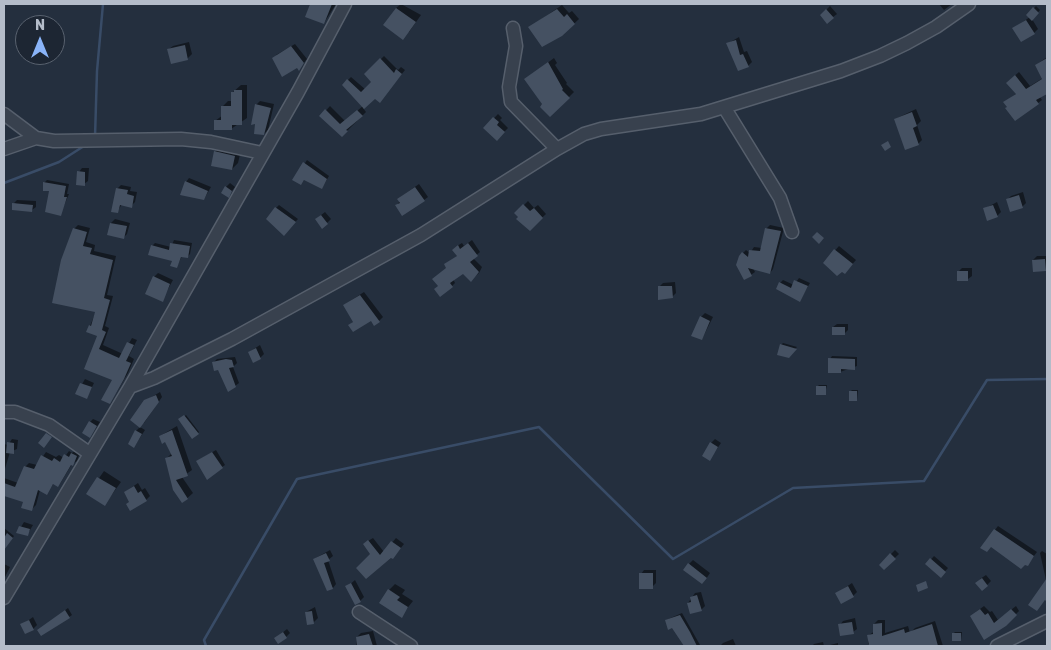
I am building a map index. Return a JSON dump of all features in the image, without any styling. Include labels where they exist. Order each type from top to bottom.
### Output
[{"type":"street","points":[[4,598],[89,452],[130,387],[327,40],[345,4]]},
{"type":"street","points":[[130,387],[154,378],[232,339],[420,235],[584,134],[601,129],[683,117],[724,107],[880,56],[936,27],[969,4]]},
{"type":"street","points":[[513,28],[516,46],[509,87],[511,102],[557,149]]},
{"type":"street","points":[[724,107],[780,198],[792,232]]},
{"type":"street","points":[[4,114],[36,138]]},
{"type":"street","points":[[4,148],[36,138],[54,141],[181,139],[218,143],[262,153]]},
{"type":"street","points":[[4,412],[15,412],[49,425],[89,452]]},
{"type":"street","points":[[359,612],[411,646]]},
{"type":"street","points":[[997,646],[1047,622]]},
{"type":"building","points":[[310,4],[332,4],[324,24],[305,17]]},
{"type":"building","points":[[1033,7],[1039,13],[1032,21],[1026,15]]},
{"type":"building","points":[[396,8],[416,22],[403,40],[383,25]]},
{"type":"building","points":[[557,9],[564,17],[567,14],[575,24],[562,36],[542,47],[528,27]]},
{"type":"building","points":[[826,9],[834,18],[827,24],[820,15]]},
{"type":"building","points":[[1026,20],[1035,34],[1021,42],[1012,28]]},
{"type":"building","points":[[736,40],[740,55],[743,54],[749,67],[738,71],[726,43]]},
{"type":"building","points":[[185,45],[188,60],[171,64],[167,49]]},
{"type":"building","points":[[291,46],[304,63],[299,71],[297,68],[282,77],[272,58]]},
{"type":"building","points":[[380,58],[394,73],[396,69],[402,74],[380,103],[375,99],[364,109],[342,85],[347,79],[361,92],[371,82],[364,74]]},
{"type":"building","points":[[1047,58],[1047,94],[1036,100],[1039,104],[1015,121],[1005,108],[1007,107],[1003,102],[1016,94],[1006,83],[1015,75],[1026,89],[1042,79],[1035,65]]},
{"type":"building","points":[[548,62],[562,90],[570,98],[550,117],[540,107],[542,104],[524,79]]},
{"type":"building","points":[[234,90],[242,90],[242,125],[232,125],[232,130],[214,130],[214,120],[221,120],[221,106],[231,106],[231,92],[234,92]]},
{"type":"building","points":[[255,104],[271,108],[264,135],[254,134],[255,124],[251,125]]},
{"type":"building","points":[[325,109],[340,124],[357,110],[363,116],[346,130],[348,131],[342,137],[319,116]]},
{"type":"building","points":[[912,112],[917,126],[913,128],[919,145],[905,150],[894,119]]},
{"type":"building","points":[[493,117],[499,122],[497,125],[505,132],[497,141],[483,128]]},
{"type":"building","points":[[888,141],[891,147],[885,151],[881,145]]},
{"type":"building","points":[[214,151],[235,156],[232,170],[211,166]]},
{"type":"building","points":[[303,162],[327,179],[322,189],[304,180],[301,185],[292,180]]},
{"type":"building","points":[[77,171],[85,172],[85,186],[76,185]]},
{"type":"building","points":[[185,181],[208,191],[204,200],[180,195]]},
{"type":"building","points":[[43,182],[66,186],[64,197],[67,197],[61,216],[45,212],[49,191],[43,191]]},
{"type":"building","points":[[225,186],[232,191],[229,198],[221,193]]},
{"type":"building","points":[[415,187],[425,201],[402,216],[395,205],[400,203],[397,199]]},
{"type":"building","points":[[116,188],[128,190],[127,194],[134,196],[132,208],[120,205],[118,213],[111,212]]},
{"type":"building","points":[[1019,195],[1023,208],[1010,212],[1006,199]]},
{"type":"building","points":[[12,203],[33,205],[32,212],[12,210]]},
{"type":"building","points":[[523,204],[530,211],[534,208],[543,218],[530,231],[516,219],[518,217],[514,213]]},
{"type":"building","points":[[993,205],[998,217],[987,221],[983,208]]},
{"type":"building","points":[[275,207],[296,222],[284,236],[266,219]]},
{"type":"building","points":[[321,215],[328,224],[322,229],[315,219]]},
{"type":"building","points":[[110,223],[127,226],[124,239],[107,235]]},
{"type":"building","points":[[73,228],[87,232],[83,246],[92,248],[90,254],[113,260],[104,298],[110,300],[102,330],[106,332],[99,349],[119,358],[127,342],[134,345],[126,361],[131,363],[110,404],[101,400],[112,380],[84,369],[97,336],[86,332],[89,325],[91,326],[95,312],[52,303],[61,260]]},
{"type":"building","points":[[765,228],[781,231],[770,274],[748,268],[752,276],[744,280],[736,265],[739,256],[742,252],[748,257],[749,250],[760,251]]},
{"type":"building","points":[[817,232],[824,238],[819,244],[812,237]]},
{"type":"building","points":[[170,243],[190,246],[188,258],[181,257],[177,268],[170,266],[172,261],[148,255],[151,245],[169,250]]},
{"type":"building","points":[[468,243],[478,256],[470,262],[479,272],[471,282],[463,274],[450,283],[453,287],[440,297],[434,289],[438,286],[432,279],[446,268],[444,264],[457,256],[452,250],[458,245],[460,249]]},
{"type":"building","points":[[834,249],[853,264],[845,274],[842,272],[837,276],[823,263]]},
{"type":"building","points":[[1045,259],[1046,271],[1033,272],[1032,260]]},
{"type":"building","points":[[957,271],[968,271],[968,281],[957,281]]},
{"type":"building","points":[[153,276],[170,284],[163,302],[145,294]]},
{"type":"building","points":[[794,280],[808,286],[800,302],[776,289],[779,282],[791,288]]},
{"type":"building","points":[[658,286],[672,286],[673,298],[658,300]]},
{"type":"building","points":[[360,295],[380,322],[374,326],[371,321],[353,332],[348,325],[353,322],[343,305]]},
{"type":"building","points":[[700,316],[710,321],[702,340],[691,336]]},
{"type":"building","points":[[832,327],[845,327],[845,335],[832,335]]},
{"type":"building","points":[[780,344],[797,349],[789,358],[777,355]]},
{"type":"building","points":[[256,348],[261,359],[253,363],[248,352]]},
{"type":"building","points":[[828,358],[855,359],[855,370],[841,369],[841,373],[828,373]]},
{"type":"building","points":[[226,359],[232,360],[234,367],[229,368],[236,387],[228,392],[218,370],[214,371],[212,362]]},
{"type":"building","points":[[80,383],[92,387],[87,399],[75,394]]},
{"type":"building","points":[[816,386],[826,386],[826,395],[816,395]]},
{"type":"building","points":[[849,391],[857,391],[857,401],[849,401]]},
{"type":"building","points":[[156,395],[159,402],[140,428],[130,420],[144,400]]},
{"type":"building","points":[[184,415],[199,434],[192,439],[178,419]]},
{"type":"building","points":[[89,421],[97,426],[90,438],[82,433]]},
{"type":"building","points":[[135,430],[142,434],[134,448],[128,444]]},
{"type":"building","points":[[172,430],[188,476],[176,480],[188,499],[182,503],[173,490],[165,458],[172,456],[165,442],[162,444],[159,436]]},
{"type":"building","points":[[46,433],[52,437],[44,448],[38,443]]},
{"type":"building","points":[[7,442],[14,443],[14,454],[6,453]]},
{"type":"building","points":[[710,442],[718,447],[710,461],[702,456]]},
{"type":"building","points":[[212,452],[223,468],[207,480],[196,461]]},
{"type":"building","points":[[71,453],[77,456],[73,466],[71,465],[58,487],[53,484],[47,495],[38,490],[32,511],[21,508],[23,502],[4,496],[4,483],[15,487],[24,466],[34,469],[41,455],[52,461],[54,458],[60,462],[64,454],[69,457]]},
{"type":"building","points":[[97,477],[116,488],[105,506],[86,494]]},
{"type":"building","points":[[134,486],[138,493],[141,491],[147,501],[130,511],[126,504],[129,502],[124,492]]},
{"type":"building","points":[[19,526],[30,529],[28,536],[16,533]]},
{"type":"building","points":[[994,529],[1034,556],[1028,566],[1025,565],[1021,569],[991,547],[987,552],[980,548]]},
{"type":"building","points":[[7,533],[13,538],[4,550],[4,538]]},
{"type":"building","points":[[368,540],[380,555],[391,541],[401,548],[393,559],[391,558],[366,579],[356,568],[370,554],[363,544]]},
{"type":"building","points":[[326,553],[330,561],[324,563],[333,589],[327,591],[313,559]]},
{"type":"building","points":[[890,553],[896,559],[884,570],[879,565]]},
{"type":"building","points":[[930,558],[946,572],[941,578],[925,564]]},
{"type":"building","points":[[688,563],[707,578],[702,584],[683,570]]},
{"type":"building","points":[[639,573],[653,573],[653,589],[639,589]]},
{"type":"building","points":[[982,578],[988,586],[982,591],[975,583]]},
{"type":"building","points":[[1047,578],[1047,602],[1045,600],[1037,611],[1028,605]]},
{"type":"building","points":[[926,581],[928,588],[918,592],[916,585]]},
{"type":"building","points":[[351,583],[361,602],[355,605],[345,586]]},
{"type":"building","points":[[848,586],[854,597],[841,604],[835,593]]},
{"type":"building","points":[[388,589],[400,597],[397,600],[408,607],[402,618],[379,603]]},
{"type":"building","points":[[697,595],[702,611],[690,614],[687,603],[691,602],[690,597]]},
{"type":"building","points":[[980,609],[985,615],[988,613],[994,623],[1011,609],[1017,615],[1006,626],[984,640],[970,616]]},
{"type":"building","points":[[65,610],[70,618],[41,636],[37,630]]},
{"type":"building","points":[[312,611],[314,624],[307,625],[305,612]]},
{"type":"building","points":[[680,615],[697,646],[684,646],[672,628],[668,630],[665,620]]},
{"type":"building","points":[[29,620],[34,630],[25,634],[20,624]]},
{"type":"building","points":[[852,622],[854,634],[840,636],[838,624]]},
{"type":"building","points":[[882,623],[882,636],[904,629],[905,633],[932,624],[938,646],[869,645],[867,635],[873,634],[873,624]]},
{"type":"building","points":[[283,632],[287,638],[278,644],[274,638]]},
{"type":"building","points":[[952,633],[961,633],[961,641],[952,641]]},
{"type":"building","points":[[369,634],[373,646],[357,646],[356,637]]},
{"type":"waterway","points":[[95,137],[97,71],[103,4]]},
{"type":"waterway","points":[[4,183],[59,162],[84,146]]},
{"type":"waterway","points":[[206,646],[204,640],[297,479],[539,427],[673,559],[793,488],[924,481],[987,380],[1047,379]]}]
